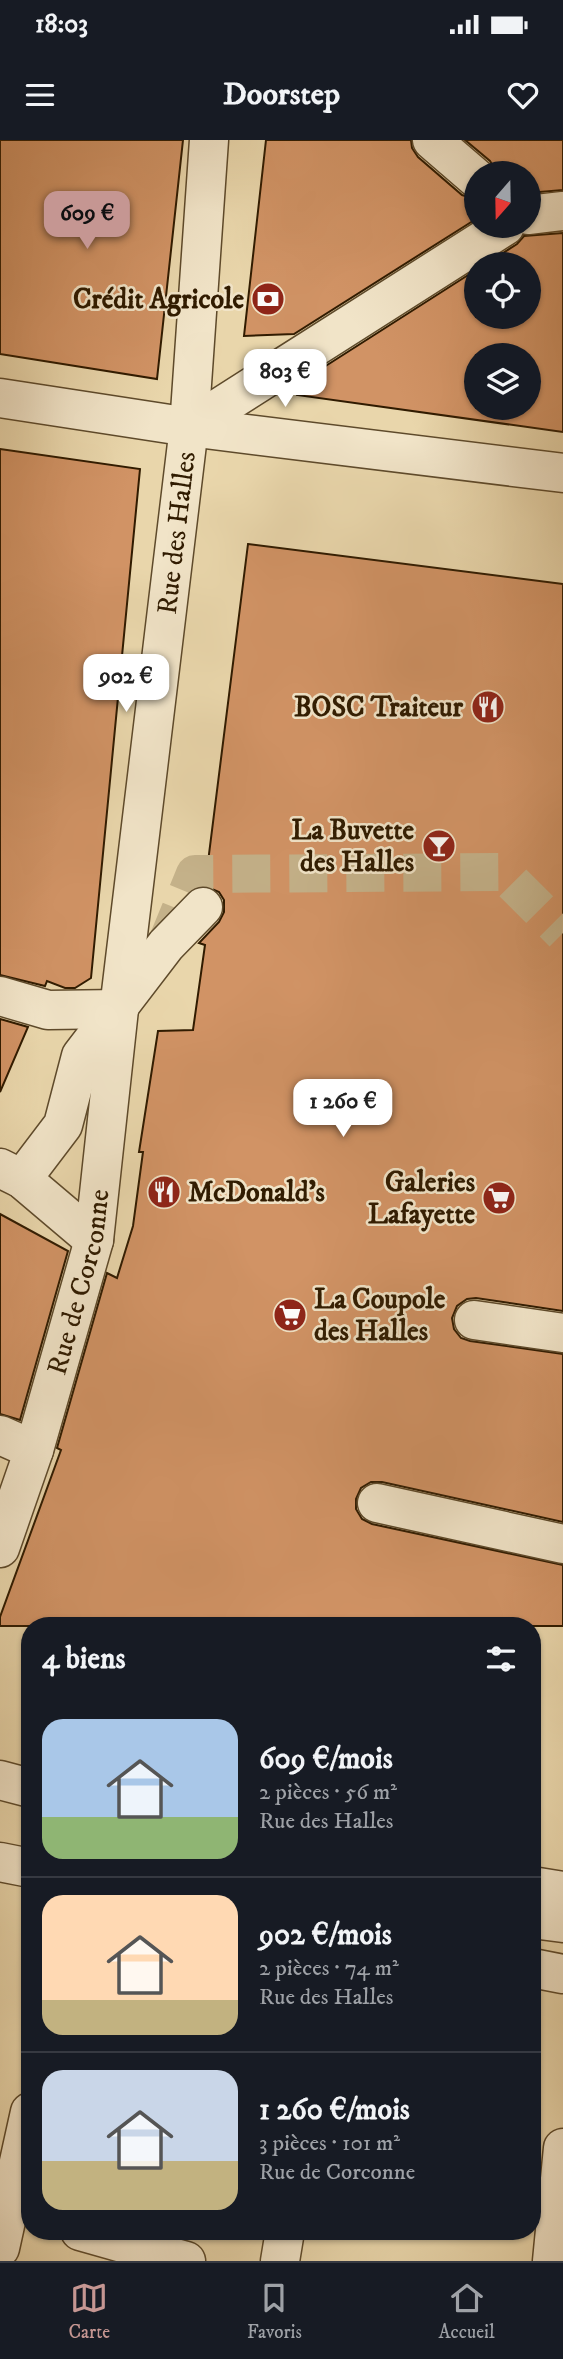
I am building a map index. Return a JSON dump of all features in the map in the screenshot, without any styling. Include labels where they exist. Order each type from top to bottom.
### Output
[{"type":"street","name":"Rue des Halles","points":[[119,1009],[189,427],[209,140]]},
{"type":"street","points":[[432,140],[464,168]]},
{"type":"street","points":[[541,214],[563,211]]},
{"type":"street","points":[[189,427],[486,238]]},
{"type":"street","points":[[0,398],[189,427],[563,473]]},
{"type":"street","points":[[94,1240],[11,1174],[63,1125],[81,1056],[166,945],[202,907]]},
{"type":"street","points":[[0,996],[48,1010],[119,1009]]},
{"type":"street","name":"Rue de Corconne","points":[[0,1548],[34,1450],[94,1240],[119,1009]]},
{"type":"street","points":[[474,1320],[563,1332]]},
{"type":"street","points":[[0,1435],[34,1450]]},
{"type":"street","points":[[377,1503],[563,1544]]},
{"type":"street","points":[[0,1757],[21,1761]]},
{"type":"street","points":[[0,1780],[21,1786]]},
{"type":"street","points":[[0,1862],[21,1866]]},
{"type":"street","points":[[541,1864],[563,1868]]},
{"type":"street","points":[[541,1887],[563,1891]]},
{"type":"street","points":[[541,1920],[563,1923]]},
{"type":"street","points":[[541,1970],[563,1974]]},
{"type":"street","points":[[552,2261],[563,2148]]},
{"type":"street","points":[[0,2248],[13,2212],[21,2165]]},
{"type":"street","points":[[112,2240],[186,2261]]},
{"type":"street","points":[[280,2261],[284,2240]]},
{"type":"building","points":[[0,140],[183,140],[157,379],[0,354]]},
{"type":"building","points":[[266,140],[411,140],[412,148],[418,157],[464,196],[464,227],[294,334],[244,336]]},
{"type":"building","points":[[465,140],[563,140],[563,190],[541,192],[541,161],[490,161]]},
{"type":"building","points":[[563,233],[563,432],[477,420],[541,420],[541,343],[464,343],[464,418],[297,395],[299,383],[464,278],[464,329],[541,329],[541,252],[505,252],[522,238],[541,238],[541,235]]},
{"type":"building","points":[[0,449],[140,469],[91,978],[75,988],[65,988],[47,981],[45,986],[0,975]]},
{"type":"building","points":[[248,544],[563,584],[563,1311],[476,1298],[467,1299],[457,1306],[452,1318],[454,1329],[461,1338],[470,1341],[563,1354],[563,1522],[382,1482],[371,1482],[361,1488],[356,1499],[356,1509],[362,1519],[372,1524],[563,1565],[563,1626],[541,1626],[541,1617],[21,1617],[21,1626],[0,1626],[0,1617],[61,1450],[57,1448],[107,1273],[117,1278],[133,1226],[143,1152],[139,1152],[158,1031],[193,1030],[205,945],[199,943],[219,922],[224,912],[224,900],[219,892],[205,886]]},
{"type":"building","points":[[0,1019],[28,1027],[0,1092]]},
{"type":"building","points":[[0,1214],[68,1251],[20,1420],[0,1414]]},
{"type":"tunnel","points":[[166,945],[195,874],[502,872],[563,933]]},
{"type":"place","name":"Crédit Agricole","points":[[268,299]]},
{"type":"place","name":"BOSC Traiteur","points":[[488,707]]},
{"type":"place","name":"La Buvette des Halles","points":[[439,846]]},
{"type":"place","name":"McDonald's","points":[[164,1192]]},
{"type":"place","name":"Galeries Lafayette","points":[[499,1198]]},
{"type":"place","name":"La Coupole des Halles","points":[[290,1315]]}]
